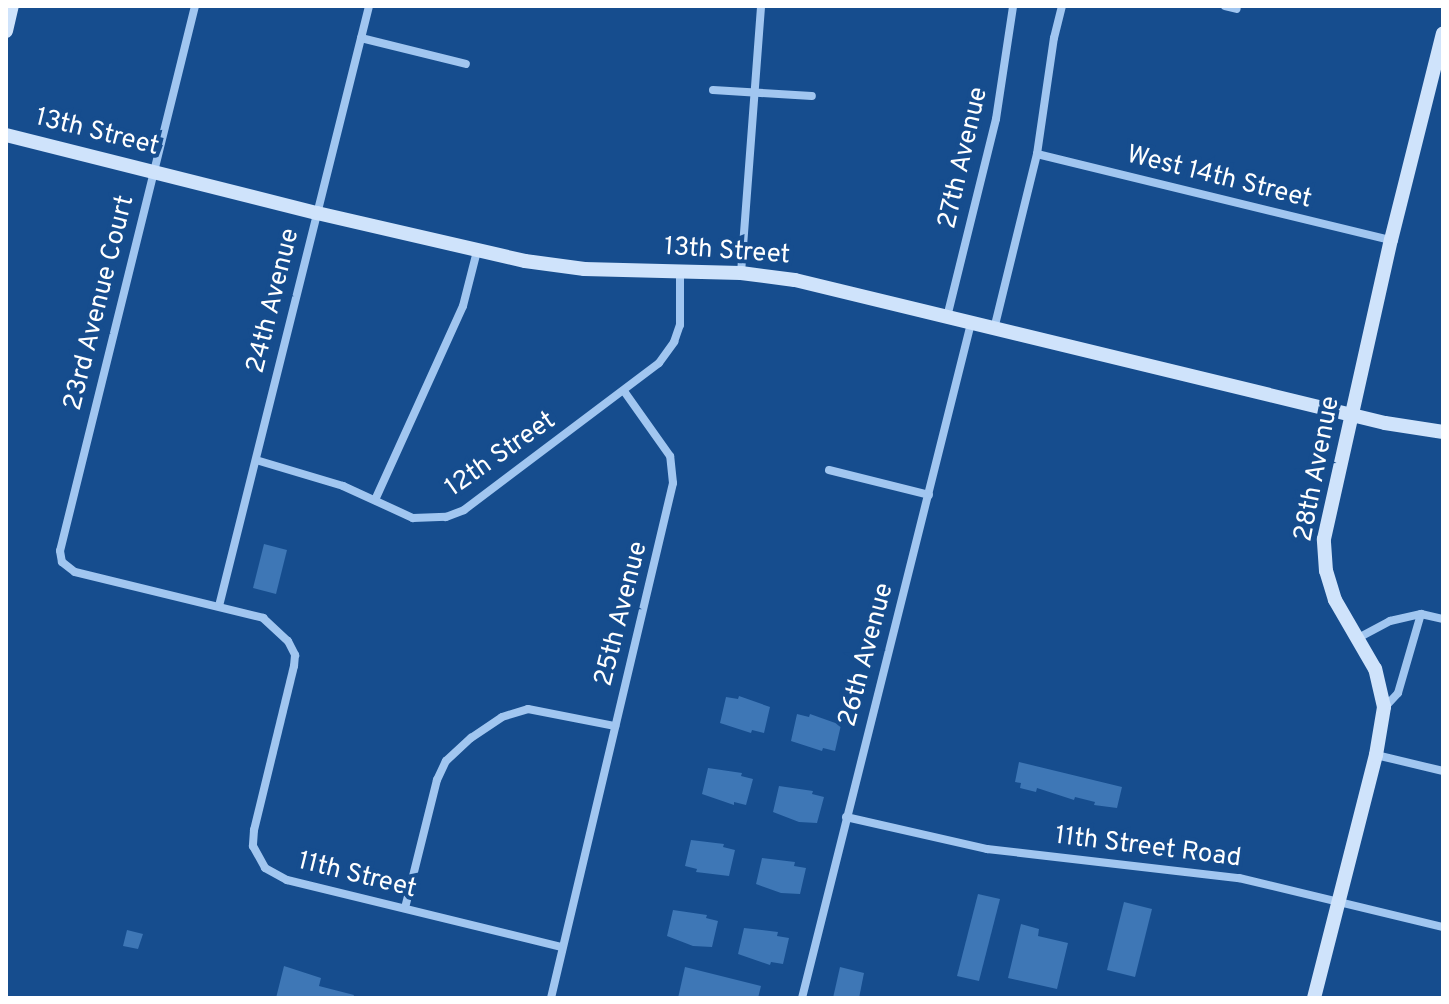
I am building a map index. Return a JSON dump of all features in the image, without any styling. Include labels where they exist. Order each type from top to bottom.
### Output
[{"type":"street","points":[[6,31],[12,6]]},
{"type":"street","name":"23rd Avenue Court","points":[[195,6],[60,551],[62,562],[75,572],[219,606]]},
{"type":"street","name":"24th Avenue","points":[[219,606],[369,6]]},
{"type":"street","points":[[741,273],[761,6]]},
{"type":"street","name":"27th Avenue","points":[[947,317],[996,119],[1013,6]]},
{"type":"street","points":[[994,329],[1037,154],[1062,6]]},
{"type":"street","points":[[1225,6],[1237,9]]},
{"type":"street","name":"28th Avenue","points":[[1314,998],[1376,755],[1384,707],[1375,669],[1360,637],[1335,600],[1326,571],[1324,539],[1391,240],[1443,33]]},
{"type":"street","points":[[361,38],[466,64]]},
{"type":"street","points":[[713,90],[812,96]]},
{"type":"street","name":"13th Street","points":[[6,135],[477,251],[584,269],[741,273],[795,280],[1353,415],[1443,432]]},
{"type":"street","name":"West 14th Street","points":[[1037,154],[1391,240]]},
{"type":"street","points":[[375,500],[463,306],[477,251]]},
{"type":"street","points":[[624,391],[659,363],[674,342],[681,314],[680,270]]},
{"type":"street","name":"26th Avenue","points":[[802,998],[971,323]]},
{"type":"street","name":"12th Street","points":[[256,460],[375,500],[413,518],[446,517],[464,510],[624,391]]},
{"type":"street","name":"25th Avenue","points":[[551,998],[670,502],[673,471],[664,445],[624,391]]},
{"type":"street","points":[[829,470],[929,495]]},
{"type":"street","name":"11th Street","points":[[219,606],[263,618],[281,631],[295,655],[254,830],[253,846],[260,860],[275,876],[562,947]]},
{"type":"street","points":[[1360,637],[1390,621],[1421,614],[1443,619]]},
{"type":"street","points":[[1384,707],[1398,693],[1421,614]]},
{"type":"street","points":[[405,908],[437,780],[446,761],[471,738],[502,717],[528,709],[615,726]]},
{"type":"street","points":[[1376,755],[1443,771]]},
{"type":"street","name":"11th Street Road","points":[[846,817],[991,850],[1205,873],[1443,927]]},
{"type":"building","points":[[264,544],[287,550],[276,594],[253,588]]},
{"type":"building","points":[[739,696],[770,707],[764,733],[752,730],[751,733],[720,723],[726,697],[738,699]]},
{"type":"building","points":[[797,714],[809,717],[810,714],[841,725],[835,751],[823,748],[822,751],[791,741]]},
{"type":"building","points":[[1019,762],[1122,787],[1117,808],[1094,805],[1095,802],[1075,797],[1074,800],[1037,788],[1036,792],[1020,788],[1021,783],[1015,782]]},
{"type":"building","points":[[708,768],[742,773],[741,776],[753,779],[746,805],[734,802],[734,805],[702,794]]},
{"type":"building","points":[[779,786],[813,791],[812,794],[824,797],[817,823],[799,822],[773,812]]},
{"type":"building","points":[[691,840],[724,844],[723,847],[735,850],[729,876],[696,872],[697,869],[685,866]]},
{"type":"building","points":[[762,858],[795,862],[794,866],[806,868],[800,894],[781,893],[756,884]]},
{"type":"building","points":[[978,894],[1000,899],[979,981],[957,976]]},
{"type":"building","points":[[1124,902],[1152,909],[1135,977],[1107,970]]},
{"type":"building","points":[[673,910],[707,915],[706,918],[718,921],[712,947],[693,946],[667,936]]},
{"type":"building","points":[[1021,924],[1039,929],[1038,936],[1068,943],[1057,989],[1008,978]]},
{"type":"building","points":[[744,928],[778,932],[777,936],[789,938],[783,964],[771,962],[770,965],[738,954]]},
{"type":"building","points":[[127,930],[143,934],[138,949],[123,946]]},
{"type":"building","points":[[284,966],[321,978],[319,986],[354,995],[353,998],[276,998]]},
{"type":"building","points":[[685,967],[761,986],[758,998],[678,998]]},
{"type":"building","points":[[840,967],[864,973],[859,998],[833,998]]}]
